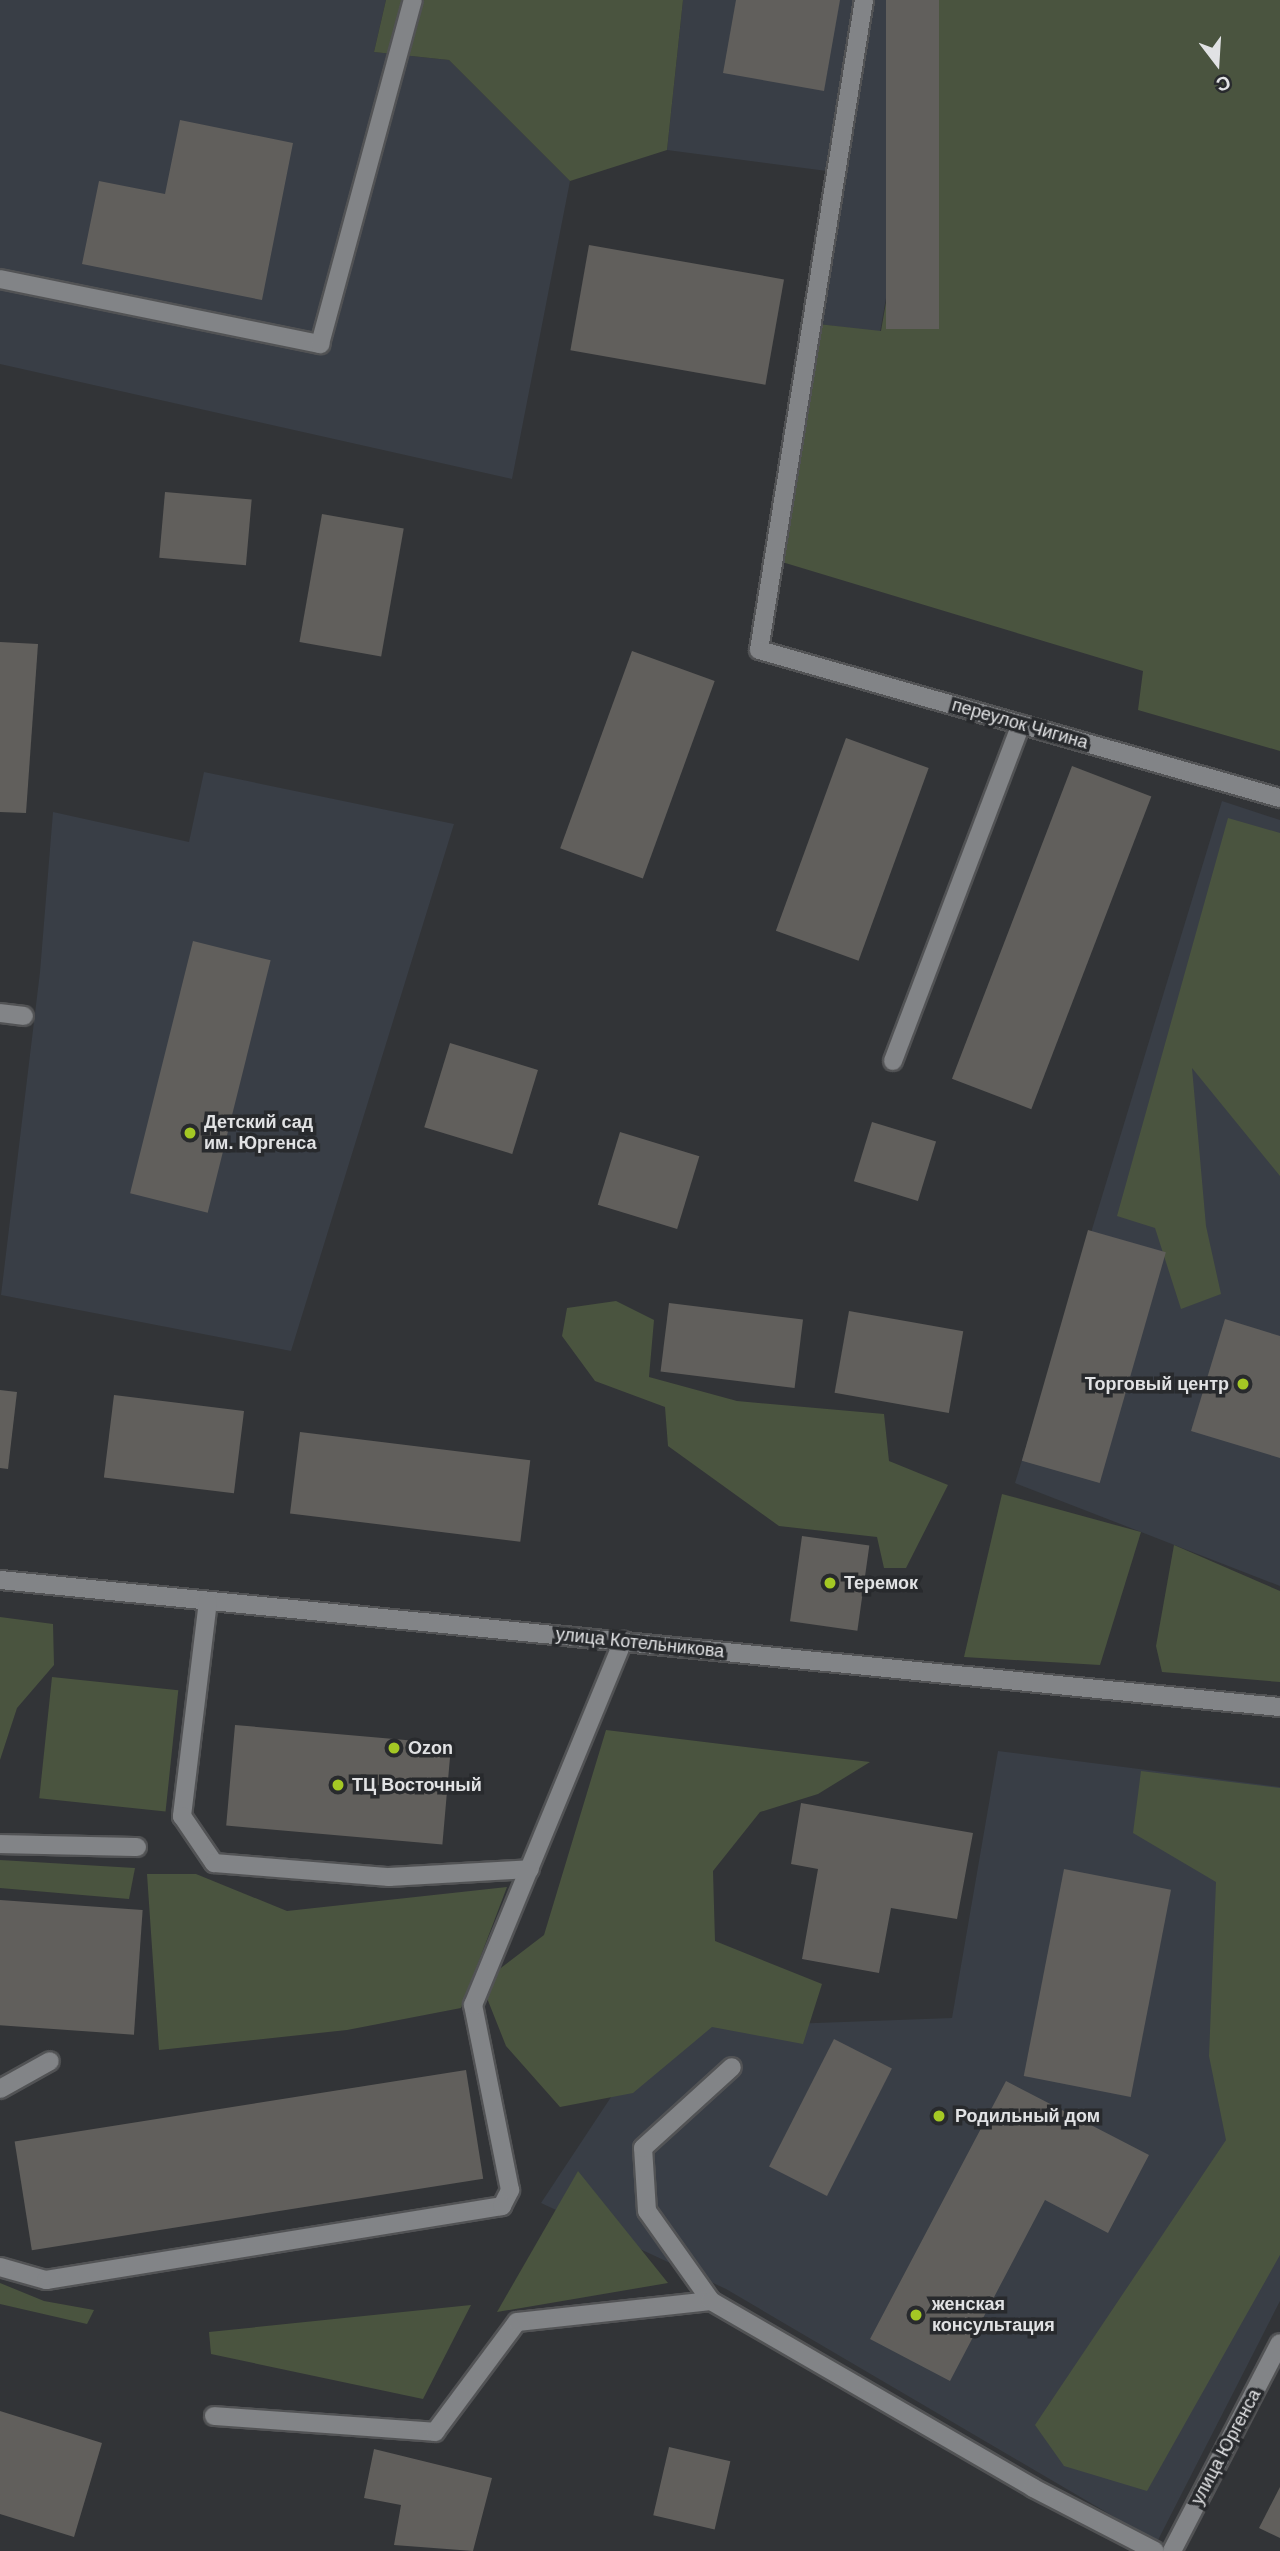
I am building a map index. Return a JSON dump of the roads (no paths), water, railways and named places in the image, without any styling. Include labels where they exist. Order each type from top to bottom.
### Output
[{"type":"street","points":[[0,279],[320,344],[413,0]]},
{"type":"street","name":"переулок Чигина","points":[[864,0],[759,650],[1280,798]]},
{"type":"street","points":[[893,1060],[1021,724]]},
{"type":"street","points":[[0,1013],[24,1016]]},
{"type":"street","name":"улица Котельникова","points":[[0,1580],[1280,1707]]},
{"type":"street","points":[[208,1601],[181,1816],[214,1863],[389,1877],[530,1869]]},
{"type":"street","points":[[0,2267],[46,2280],[502,2206],[510,2190],[473,2005],[623,1641]]},
{"type":"street","points":[[0,1843],[137,1847]]},
{"type":"street","points":[[0,2089],[50,2060]]},
{"type":"street","points":[[732,2067],[643,2148],[647,2211],[711,2301],[1155,2551]]},
{"type":"street","points":[[214,2416],[435,2432],[517,2322],[711,2301]]},
{"type":"street","name":"улица Юргенса","points":[[1172,2551],[1280,2343]]},
{"type":"place","name":"Детский сад им. Юргенса","points":[[190,1133]]},
{"type":"place","name":"Торговый центр","points":[[1243,1384]]},
{"type":"place","name":"Теремок","points":[[830,1583]]},
{"type":"place","name":"Ozon","points":[[394,1748]]},
{"type":"place","name":"ТЦ Восточный","points":[[338,1785]]},
{"type":"place","name":"Родильный дом","points":[[939,2116]]},
{"type":"place","name":"женская консультация","points":[[916,2315]]}]
